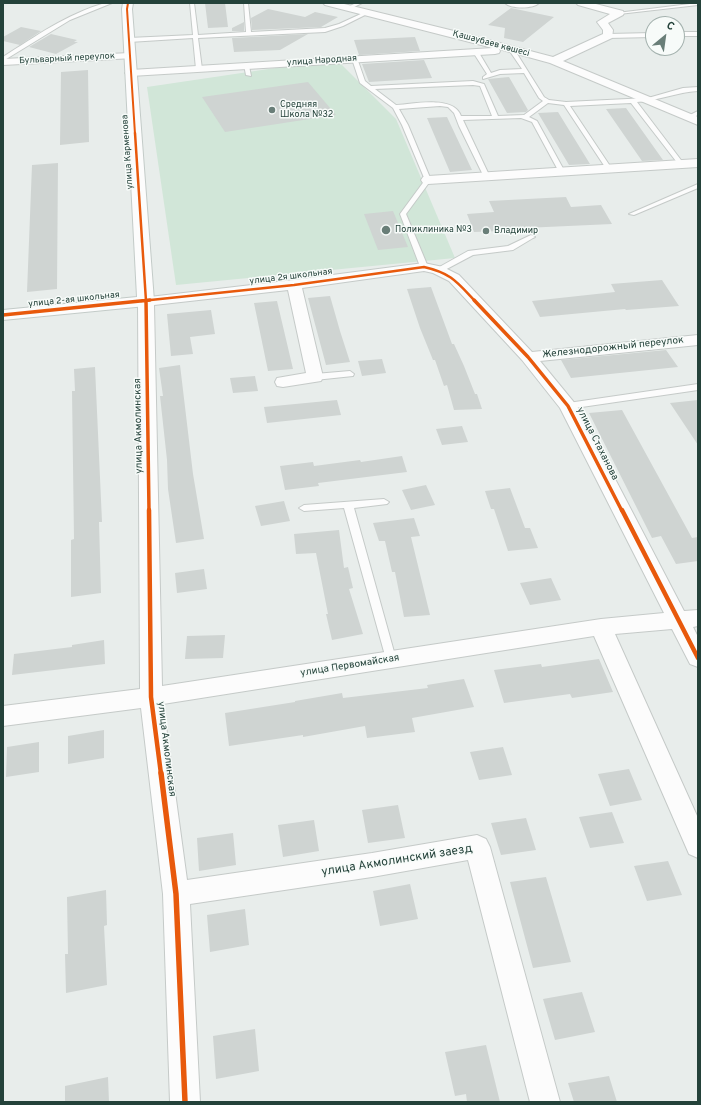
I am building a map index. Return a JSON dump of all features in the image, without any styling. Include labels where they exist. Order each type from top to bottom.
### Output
[{"type":"street","name":"улица Карменова","points":[[128,3],[127,9],[146,301]]},
{"type":"street","name":"Қашаубаев көшесі","points":[[328,3],[554,61],[648,100],[695,117]]},
{"type":"street","points":[[510,3],[534,3]]},
{"type":"street","points":[[581,3],[619,13]]},
{"type":"street","points":[[367,13],[380,6]]},
{"type":"street","points":[[554,61],[608,36],[608,30],[602,22],[619,13]]},
{"type":"street","name":"улица Народная","points":[[131,73],[199,69],[247,71],[355,59],[512,50]]},
{"type":"street","name":"Бульварный переулок","points":[[3,62],[130,56]]},
{"type":"street","points":[[428,180],[698,163]]},
{"type":"street","name":"улица 2я школьная","points":[[146,301],[431,269]]},
{"type":"street","name":"улица Стаханова","points":[[431,269],[454,278],[528,357],[568,406],[689,620],[698,658]]},
{"type":"street","points":[[283,382],[315,377],[294,285]]},
{"type":"street","name":"улица 2-ая школьная","points":[[3,315],[146,301]]},
{"type":"street","name":"улица Акмолинская","points":[[146,301],[151,697],[176,894],[185,1102]]},
{"type":"street","name":"Железнодорожный переулок","points":[[528,357],[698,340]]},
{"type":"street","name":"улица Первомайская","points":[[3,716],[151,697],[601,627],[689,620]]},
{"type":"street","points":[[601,627],[698,846]]},
{"type":"street","name":"улица Акмолинский заезд","points":[[176,894],[372,865],[476,847],[545,1102]]},
{"type":"lane","points":[[3,59],[60,24],[91,8],[110,3]]},
{"type":"lane","points":[[192,3],[199,69]]},
{"type":"lane","points":[[246,3],[249,34]]},
{"type":"lane","points":[[348,8],[360,3]]},
{"type":"lane","points":[[619,13],[687,4],[698,4]]},
{"type":"lane","points":[[129,40],[325,30],[341,25],[367,13]]},
{"type":"lane","points":[[685,34],[698,34]]},
{"type":"lane","points":[[608,36],[645,35]]},
{"type":"lane","points":[[512,50],[542,98],[547,101],[566,104],[648,100],[683,90],[698,89]]},
{"type":"lane","points":[[476,52],[490,75]]},
{"type":"lane","points":[[355,59],[362,82],[394,107],[405,125],[428,180],[403,214],[431,269],[471,253],[510,248],[531,238]]},
{"type":"lane","points":[[477,84],[490,75],[500,72],[526,71]]},
{"type":"lane","points":[[369,88],[473,83],[482,85],[496,118]]},
{"type":"lane","points":[[632,100],[681,164]]},
{"type":"lane","points":[[525,117],[547,101]]},
{"type":"lane","points":[[394,107],[440,104],[450,106],[457,112],[487,176]]},
{"type":"lane","points":[[566,104],[608,169]]},
{"type":"lane","points":[[459,118],[522,116],[534,121],[562,172]]},
{"type":"lane","points":[[632,214],[698,186]]},
{"type":"lane","points":[[315,377],[350,374]]},
{"type":"lane","points":[[568,406],[698,387]]},
{"type":"lane","points":[[304,508],[384,502]]},
{"type":"lane","points":[[348,504],[391,659]]},
{"type":"green space","points":[[336,59],[396,119],[455,258],[176,285],[147,87]]},
{"type":"building","points":[[205,3],[225,3],[228,27],[208,28]]},
{"type":"building","points":[[511,8],[554,17],[523,42],[504,38],[505,28],[488,25]]},
{"type":"building","points":[[268,9],[305,17],[315,12],[338,17],[321,27],[252,30],[251,18]]},
{"type":"building","points":[[244,22],[244,31],[232,31],[232,28]]},
{"type":"building","points":[[21,27],[41,31],[20,45],[3,41],[3,37]]},
{"type":"building","points":[[51,34],[77,40],[74,42],[78,42],[56,54],[29,47]]},
{"type":"building","points":[[308,34],[280,50],[234,52],[232,38]]},
{"type":"building","points":[[415,37],[420,51],[359,55],[354,40]]},
{"type":"building","points":[[424,60],[432,78],[369,82],[362,64]]},
{"type":"building","points":[[88,70],[89,142],[60,145],[61,72]]},
{"type":"building","points":[[509,77],[528,110],[526,112],[507,113],[488,79]]},
{"type":"building","name":"Средняя Школа №32","points":[[308,82],[336,115],[225,132],[202,97]]},
{"type":"building","points":[[626,108],[663,160],[642,161],[606,109]]},
{"type":"building","points":[[558,112],[590,164],[569,165],[538,113]]},
{"type":"building","points":[[447,117],[472,170],[450,172],[427,118]]},
{"type":"building","points":[[58,163],[57,289],[27,292],[32,165]]},
{"type":"building","points":[[566,197],[571,207],[601,205],[612,224],[502,229],[502,231],[474,232],[467,214],[494,212],[489,201]]},
{"type":"building","name":"Поликлиника №3","points":[[393,211],[408,247],[378,250],[364,214]]},
{"type":"building","points":[[662,280],[679,306],[625,309],[540,317],[532,301],[615,292],[611,284]]},
{"type":"building","points":[[431,287],[452,344],[454,344],[475,394],[477,394],[482,409],[454,410],[447,385],[444,386],[435,360],[433,360],[420,328],[407,289]]},
{"type":"building","points":[[330,296],[350,362],[326,365],[308,298]]},
{"type":"building","points":[[277,301],[293,369],[268,371],[254,303]]},
{"type":"building","points":[[211,310],[215,334],[190,337],[193,354],[171,356],[167,314]]},
{"type":"building","points":[[666,350],[678,367],[571,378],[561,360]]},
{"type":"building","points":[[382,359],[386,373],[362,376],[358,361]]},
{"type":"building","points":[[180,365],[193,474],[204,539],[176,543],[168,489],[167,460],[160,396],[163,396],[159,368]]},
{"type":"building","points":[[95,367],[102,522],[99,522],[101,593],[71,597],[71,540],[74,539],[72,391],[75,391],[74,369]]},
{"type":"building","points":[[255,376],[258,391],[233,393],[230,378]]},
{"type":"building","points":[[337,400],[341,415],[267,423],[264,407]]},
{"type":"building","points":[[698,400],[698,445],[670,403]]},
{"type":"building","points":[[622,410],[692,538],[698,537],[698,561],[676,564],[661,536],[652,538],[589,413]]},
{"type":"building","points":[[462,426],[468,442],[442,445],[436,429]]},
{"type":"building","points":[[402,456],[407,472],[318,483],[319,486],[285,490],[280,466],[313,462],[314,466],[360,460],[361,462]]},
{"type":"building","points":[[426,485],[435,505],[411,510],[402,490]]},
{"type":"building","points":[[510,488],[525,528],[530,528],[538,548],[508,551],[494,509],[491,509],[485,491]]},
{"type":"building","points":[[284,501],[290,521],[261,526],[255,506]]},
{"type":"building","points":[[414,518],[420,536],[411,537],[430,615],[404,617],[395,572],[392,572],[385,541],[379,541],[373,523]]},
{"type":"building","points":[[339,530],[344,568],[348,567],[353,588],[349,589],[363,634],[332,640],[316,553],[296,554],[294,534]]},
{"type":"building","points":[[204,569],[207,589],[177,593],[175,573]]},
{"type":"building","points":[[551,578],[561,600],[530,605],[520,583]]},
{"type":"building","points":[[225,635],[223,658],[185,659],[187,636]]},
{"type":"building","points":[[104,640],[105,664],[12,675],[14,654],[72,647],[72,645]]},
{"type":"building","points":[[599,659],[613,692],[572,698],[570,694],[504,703],[494,670],[541,664],[542,667]]},
{"type":"building","points":[[464,679],[474,707],[412,718],[415,732],[367,738],[365,726],[303,737],[303,735],[229,746],[225,713],[342,693],[343,698],[428,688],[427,685]]},
{"type":"building","points":[[104,730],[104,758],[68,764],[68,736]]},
{"type":"building","points":[[39,742],[39,772],[6,777],[7,747]]},
{"type":"building","points":[[503,747],[512,775],[479,780],[470,752]]},
{"type":"building","points":[[629,769],[642,800],[610,806],[598,774]]},
{"type":"building","points":[[398,805],[405,838],[368,843],[362,810]]},
{"type":"building","points":[[612,812],[624,843],[590,848],[579,817]]},
{"type":"building","points":[[526,818],[536,850],[501,855],[491,823]]},
{"type":"building","points":[[314,820],[319,851],[283,857],[278,825]]},
{"type":"building","points":[[233,833],[236,865],[199,871],[197,838]]},
{"type":"building","points":[[668,861],[682,895],[647,901],[634,866]]},
{"type":"building","points":[[546,877],[571,962],[533,968],[510,882]]},
{"type":"building","points":[[410,884],[418,919],[380,926],[373,891]]},
{"type":"building","points":[[106,890],[107,925],[104,926],[107,985],[66,993],[65,954],[68,954],[67,897]]},
{"type":"building","points":[[245,909],[249,945],[210,952],[207,915]]},
{"type":"building","points":[[582,992],[595,1032],[555,1040],[543,999]]},
{"type":"building","points":[[255,1029],[259,1071],[216,1079],[213,1036]]},
{"type":"building","points":[[486,1045],[500,1102],[467,1102],[466,1094],[455,1096],[445,1052]]},
{"type":"building","points":[[609,1076],[617,1102],[574,1102],[568,1083]]},
{"type":"building","points":[[108,1077],[109,1102],[65,1102],[65,1086]]},
{"type":"cycle path","points":[[128,3],[127,9],[146,301],[151,697],[176,894],[185,1102]]},
{"type":"cycle path","points":[[3,315],[294,285],[424,267],[438,270],[454,278],[528,357],[568,406],[698,658]]},
{"type":"place","name":"Средняя Школа №32","points":[[272,110]]},
{"type":"place","name":"Поликлиника №3","points":[[386,230]]},
{"type":"place","name":"Владимир","points":[[486,231]]}]
